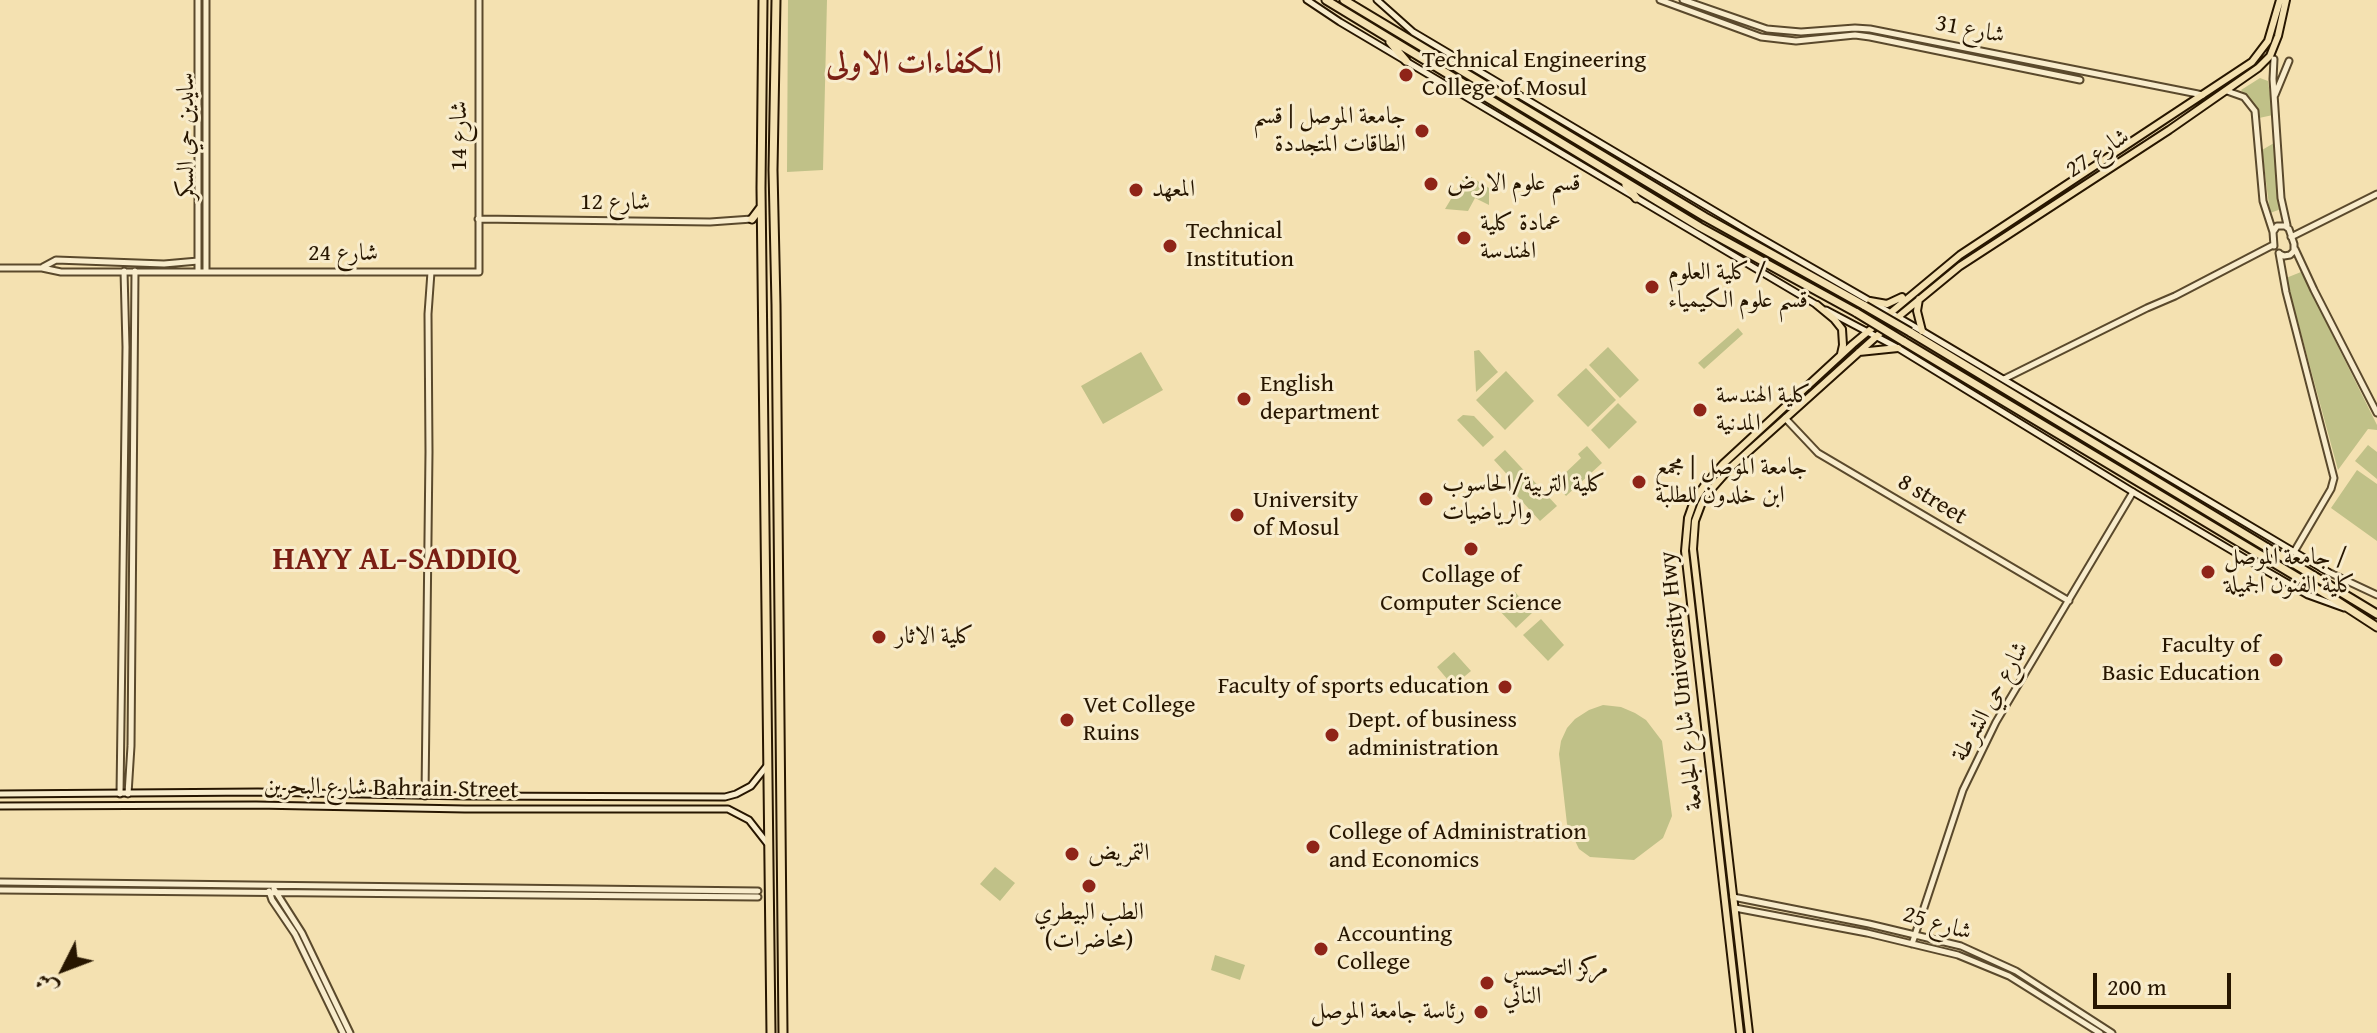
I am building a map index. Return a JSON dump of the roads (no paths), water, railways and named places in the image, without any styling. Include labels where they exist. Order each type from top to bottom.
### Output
[{"type":"highway","points":[[763,0],[757,64],[763,246],[771,1033]]},
{"type":"highway","points":[[776,0],[774,115],[781,305],[778,551],[786,860],[783,1033]]},
{"type":"highway","points":[[1326,0],[1622,181],[1857,313],[1900,345],[2377,627]]},
{"type":"highway","points":[[1344,0],[1705,217],[1868,304],[2377,614]]},
{"type":"highway","points":[[1387,37],[1406,61]]},
{"type":"highway","points":[[1418,46],[1422,38]]},
{"type":"highway","points":[[774,115],[785,115]]},
{"type":"highway","points":[[1638,177],[1643,169]]},
{"type":"highway","points":[[1622,181],[1636,198]]},
{"type":"highway","points":[[752,195],[762,195]]},
{"type":"highway","points":[[752,219],[762,205]]},
{"type":"highway","points":[[752,246],[763,246]]},
{"type":"highway","points":[[766,551],[778,551]]},
{"type":"highway","points":[[2323,581],[2328,572]]},
{"type":"highway","points":[[757,702],[767,702]]},
{"type":"highway","points":[[759,864],[768,865]]},
{"type":"main road","name":"شارع 27","points":[[1898,317],[1993,243],[2248,77],[2270,56],[2278,36],[2283,0]]},
{"type":"main road","name":"شارع 27","points":[[1890,312],[1965,251],[2242,70],[2262,51],[2283,0]]},
{"type":"main road","points":[[2132,142],[2138,150]]},
{"type":"main road","points":[[1868,304],[1894,302],[1922,285]]},
{"type":"main road","points":[[1919,299],[1917,311],[1922,331]]},
{"type":"main road","points":[[1817,305],[1842,329],[1841,355]]},
{"type":"main road","name":"شارع الجامعة University Hwy","points":[[1740,1033],[1685,551],[1688,518],[1694,501],[1723,464],[1890,312]]},
{"type":"main road","name":"شارع الجامعة University Hwy","points":[[1749,1033],[1693,549],[1695,521],[1707,494],[1718,481],[1898,317]]},
{"type":"main road","points":[[1859,352],[1900,345]]},
{"type":"main road","points":[[1700,692],[1709,692]]},
{"type":"street","name":"سايدين حي السكر","points":[[198,0],[202,261],[206,272]]},
{"type":"street","name":"سايدين حي السكر","points":[[198,272],[202,261],[206,0]]},
{"type":"street","name":"شارع 14","points":[[479,0],[479,272]]},
{"type":"street","points":[[1307,0],[1817,305],[1876,337],[1900,345],[2133,492],[2308,595],[2348,609]]},
{"type":"street","points":[[1377,0],[1422,38],[1868,304],[1890,312],[2328,572],[2377,595]]},
{"type":"street","name":"شارع 31","points":[[1660,0],[1673,2],[1761,37],[1796,41],[1855,35],[2080,80]]},
{"type":"street","name":"شارع 31","points":[[1683,0],[1767,29],[1801,32],[1870,29],[2204,95]]},
{"type":"street","points":[[1855,28],[1855,35]]},
{"type":"street","points":[[2274,59],[2281,198],[2287,227],[2302,265],[2377,413]]},
{"type":"street","points":[[2275,96],[2289,61]]},
{"type":"street","points":[[2226,91],[2244,97],[2255,111],[2263,201],[2273,232],[2273,245],[2279,253],[2290,256],[2302,265]]},
{"type":"street","points":[[2291,237],[2377,194]]},
{"type":"street","name":"شارع 12","points":[[478,219],[710,222],[752,219]]},
{"type":"street","points":[[2273,232],[2277,226],[2287,227]]},
{"type":"street","points":[[2004,379],[2273,245]]},
{"type":"street","points":[[2282,272],[2295,246]]},
{"type":"street","points":[[2279,253],[2334,480],[2294,552]]},
{"type":"street","points":[[0,268],[42,268],[56,260],[164,264],[202,261]]},
{"type":"street","name":"شارع 24","points":[[42,268],[61,272],[479,272]]},
{"type":"street","points":[[120,794],[124,271]]},
{"type":"street","points":[[128,794],[135,271]]},
{"type":"street","points":[[425,796],[428,314],[431,272]]},
{"type":"street","points":[[124,285],[135,285]]},
{"type":"street","name":"8 street","points":[[1785,418],[1818,453],[2069,601]]},
{"type":"street","points":[[124,448],[133,449]]},
{"type":"street","name":"شارع حي الشرطة","points":[[1912,944],[1963,790],[2003,708],[2133,492]]},
{"type":"street","name":"شارع البحرين Bahrain Street","points":[[0,794],[725,797],[751,786],[767,766]]},
{"type":"street","points":[[290,793],[291,806]]},
{"type":"street","name":"شارع البحرين Bahrain Street","points":[[0,806],[728,809],[749,820],[767,843]]},
{"type":"street","points":[[0,882],[108,882],[159,888]]},
{"type":"street","points":[[0,890],[421,888],[585,893]]},
{"type":"street","points":[[421,888],[421,895]]},
{"type":"street","points":[[272,889],[421,895],[758,894]]},
{"type":"street","points":[[272,889],[343,1033]]},
{"type":"street","points":[[272,889],[302,933],[350,1033]]},
{"type":"street","name":"شارع 25","points":[[1733,897],[1961,946],[2016,971],[2112,1033]]},
{"type":"street","name":"شارع 25","points":[[1735,908],[1958,955],[2009,976],[2100,1033]]},
{"type":"place","name":"Technical Engineering College of Mosul","points":[[1406,75]]},
{"type":"place","name":"جامعة الموصل | قسم الطاقات المتجددة","points":[[1422,131]]},
{"type":"place","name":"قسم علوم الارض","points":[[1431,184]]},
{"type":"place","name":"المعهد","points":[[1136,190]]},
{"type":"place","name":"عمادة كلية الهندسة","points":[[1464,238]]},
{"type":"place","name":"Technical Institution","points":[[1170,246]]},
{"type":"place","name":"كلية العلوم / قسم علوم الكيمياء","points":[[1652,287]]},
{"type":"place","name":"English department","points":[[1244,399]]},
{"type":"place","name":"كلية الهندسة المدنية","points":[[1700,410]]},
{"type":"place","name":"جامعة الموصل | مجمع ابن خلدون للطلبة","points":[[1639,482]]},
{"type":"place","name":"كلية التربية/الحاسوب والرياضيات","points":[[1426,499]]},
{"type":"place","name":"University of Mosul","points":[[1237,515]]},
{"type":"place","name":"Collage of Computer Science","points":[[1471,549]]},
{"type":"place","name":"جامعة الموصل / كلية الفنون الجميلة","points":[[2208,572]]},
{"type":"place","name":"كلية الاثار","points":[[879,637]]},
{"type":"place","name":"Faculty of Basic Education","points":[[2276,660]]},
{"type":"place","name":"Faculty of sports education","points":[[1505,687]]},
{"type":"place","name":"Vet College Ruins","points":[[1067,720]]},
{"type":"place","name":"Dept. of business administration","points":[[1332,735]]},
{"type":"place","name":"College of Administration and Economics","points":[[1313,847]]},
{"type":"place","name":"التمريض","points":[[1072,854]]},
{"type":"place","name":"الطب البيطري (محاضرات)","points":[[1089,886]]},
{"type":"place","name":"Accounting College","points":[[1321,949]]},
{"type":"place","name":"مركز التحسس النائي","points":[[1487,983]]},
{"type":"place","name":"رئاسة جامعة الموصل","points":[[1481,1012]]},
{"type":"district","name":"الكفاءات الاولى","points":[[914,65]]},
{"type":"district","name":"HAYY AL-SADDIQ","points":[[395,561]]}]
